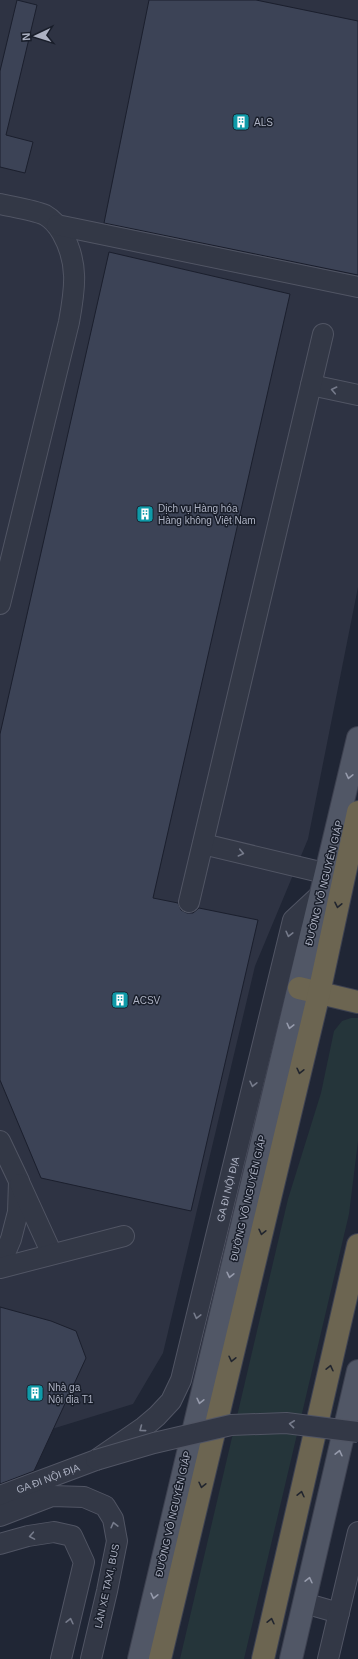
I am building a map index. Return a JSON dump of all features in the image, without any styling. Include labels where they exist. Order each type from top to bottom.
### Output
[{"type":"highway","name":"ĐƯỜNG VÕ NGUYÊN GIÁP","points":[[160,1659],[278,1166],[309,990],[335,875],[358,812]]},
{"type":"highway","points":[[309,990],[358,1002]]},
{"type":"highway","points":[[262,1659],[358,1245]]},
{"type":"main road","name":"ĐƯỜNG VÕ NGUYÊN GIÁP","points":[[139,1659],[252,1182],[309,990],[321,894],[335,875],[335,837],[358,738]]},
{"type":"main road","points":[[335,837],[358,804]]},
{"type":"main road","points":[[252,1182],[278,1166]]},
{"type":"main road","points":[[291,1659],[358,1371]]},
{"type":"lane","points":[[0,204],[45,215],[57,225],[67,242],[75,268],[74,293],[0,601]]},
{"type":"lane","points":[[57,225],[358,287]]},
{"type":"lane","points":[[189,902],[322,334]]},
{"type":"lane","points":[[311,385],[358,395]]},
{"type":"lane","points":[[202,844],[335,875]]},
{"type":"lane","name":"GA ĐI NỘI ĐỊA","points":[[96,1460],[144,1428],[157,1416],[171,1401],[181,1380],[293,920],[321,894]]},
{"type":"lane","points":[[0,1141],[52,1254]]},
{"type":"lane","points":[[0,1266],[11,1239],[18,1212],[19,1181]]},
{"type":"lane","points":[[0,1266],[124,1236]]},
{"type":"lane","name":"GA ĐI NỘI ĐỊA","points":[[0,1496],[96,1460],[154,1443],[231,1425],[286,1423],[358,1432]]},
{"type":"lane","name":"LÀN XE TAXI, BUS","points":[[0,1516],[52,1496],[84,1497],[105,1506],[113,1520],[117,1541],[91,1659]]},
{"type":"lane","points":[[0,1544],[28,1536],[54,1532],[72,1536],[79,1549],[84,1562],[61,1659]]},
{"type":"lane","points":[[328,1659],[358,1532]]},
{"type":"lane","points":[[304,1603],[339,1613]]},
{"type":"shaded area","points":[[0,0],[358,0],[358,587],[308,839],[255,966],[163,1353],[133,1404],[0,1445]]},
{"type":"shaded area","points":[[351,1018],[358,1018],[358,1141],[349,1214],[244,1659],[180,1659],[288,1199],[321,1093],[334,1031],[342,1021]]},
{"type":"building","points":[[17,0],[37,5],[6,135],[33,142],[25,173],[0,167],[0,71]]},
{"type":"building","name":"ALS","points":[[149,0],[256,0],[358,21],[358,275],[104,223]]},
{"type":"building","name":"Dịch vụ Hàng hóa Hàng không Việt Nam","points":[[109,252],[290,294],[153,898],[178,903],[181,910],[187,913],[193,913],[199,908],[258,920],[191,1211],[41,1178],[0,1080],[0,734]]},
{"type":"building","name":"Nhà ga Nội địa T1","points":[[0,1307],[51,1321],[76,1331],[86,1358],[34,1471],[0,1484]]},
{"type":"place","name":"ALS","points":[[241,122]]},
{"type":"place","name":"Dịch vụ Hàng hóa Hàng không Việt Nam","points":[[145,514]]},
{"type":"place","name":"ACSV","points":[[120,1000]]},
{"type":"place","name":"Nhà ga Nội địa T1","points":[[35,1393]]}]
